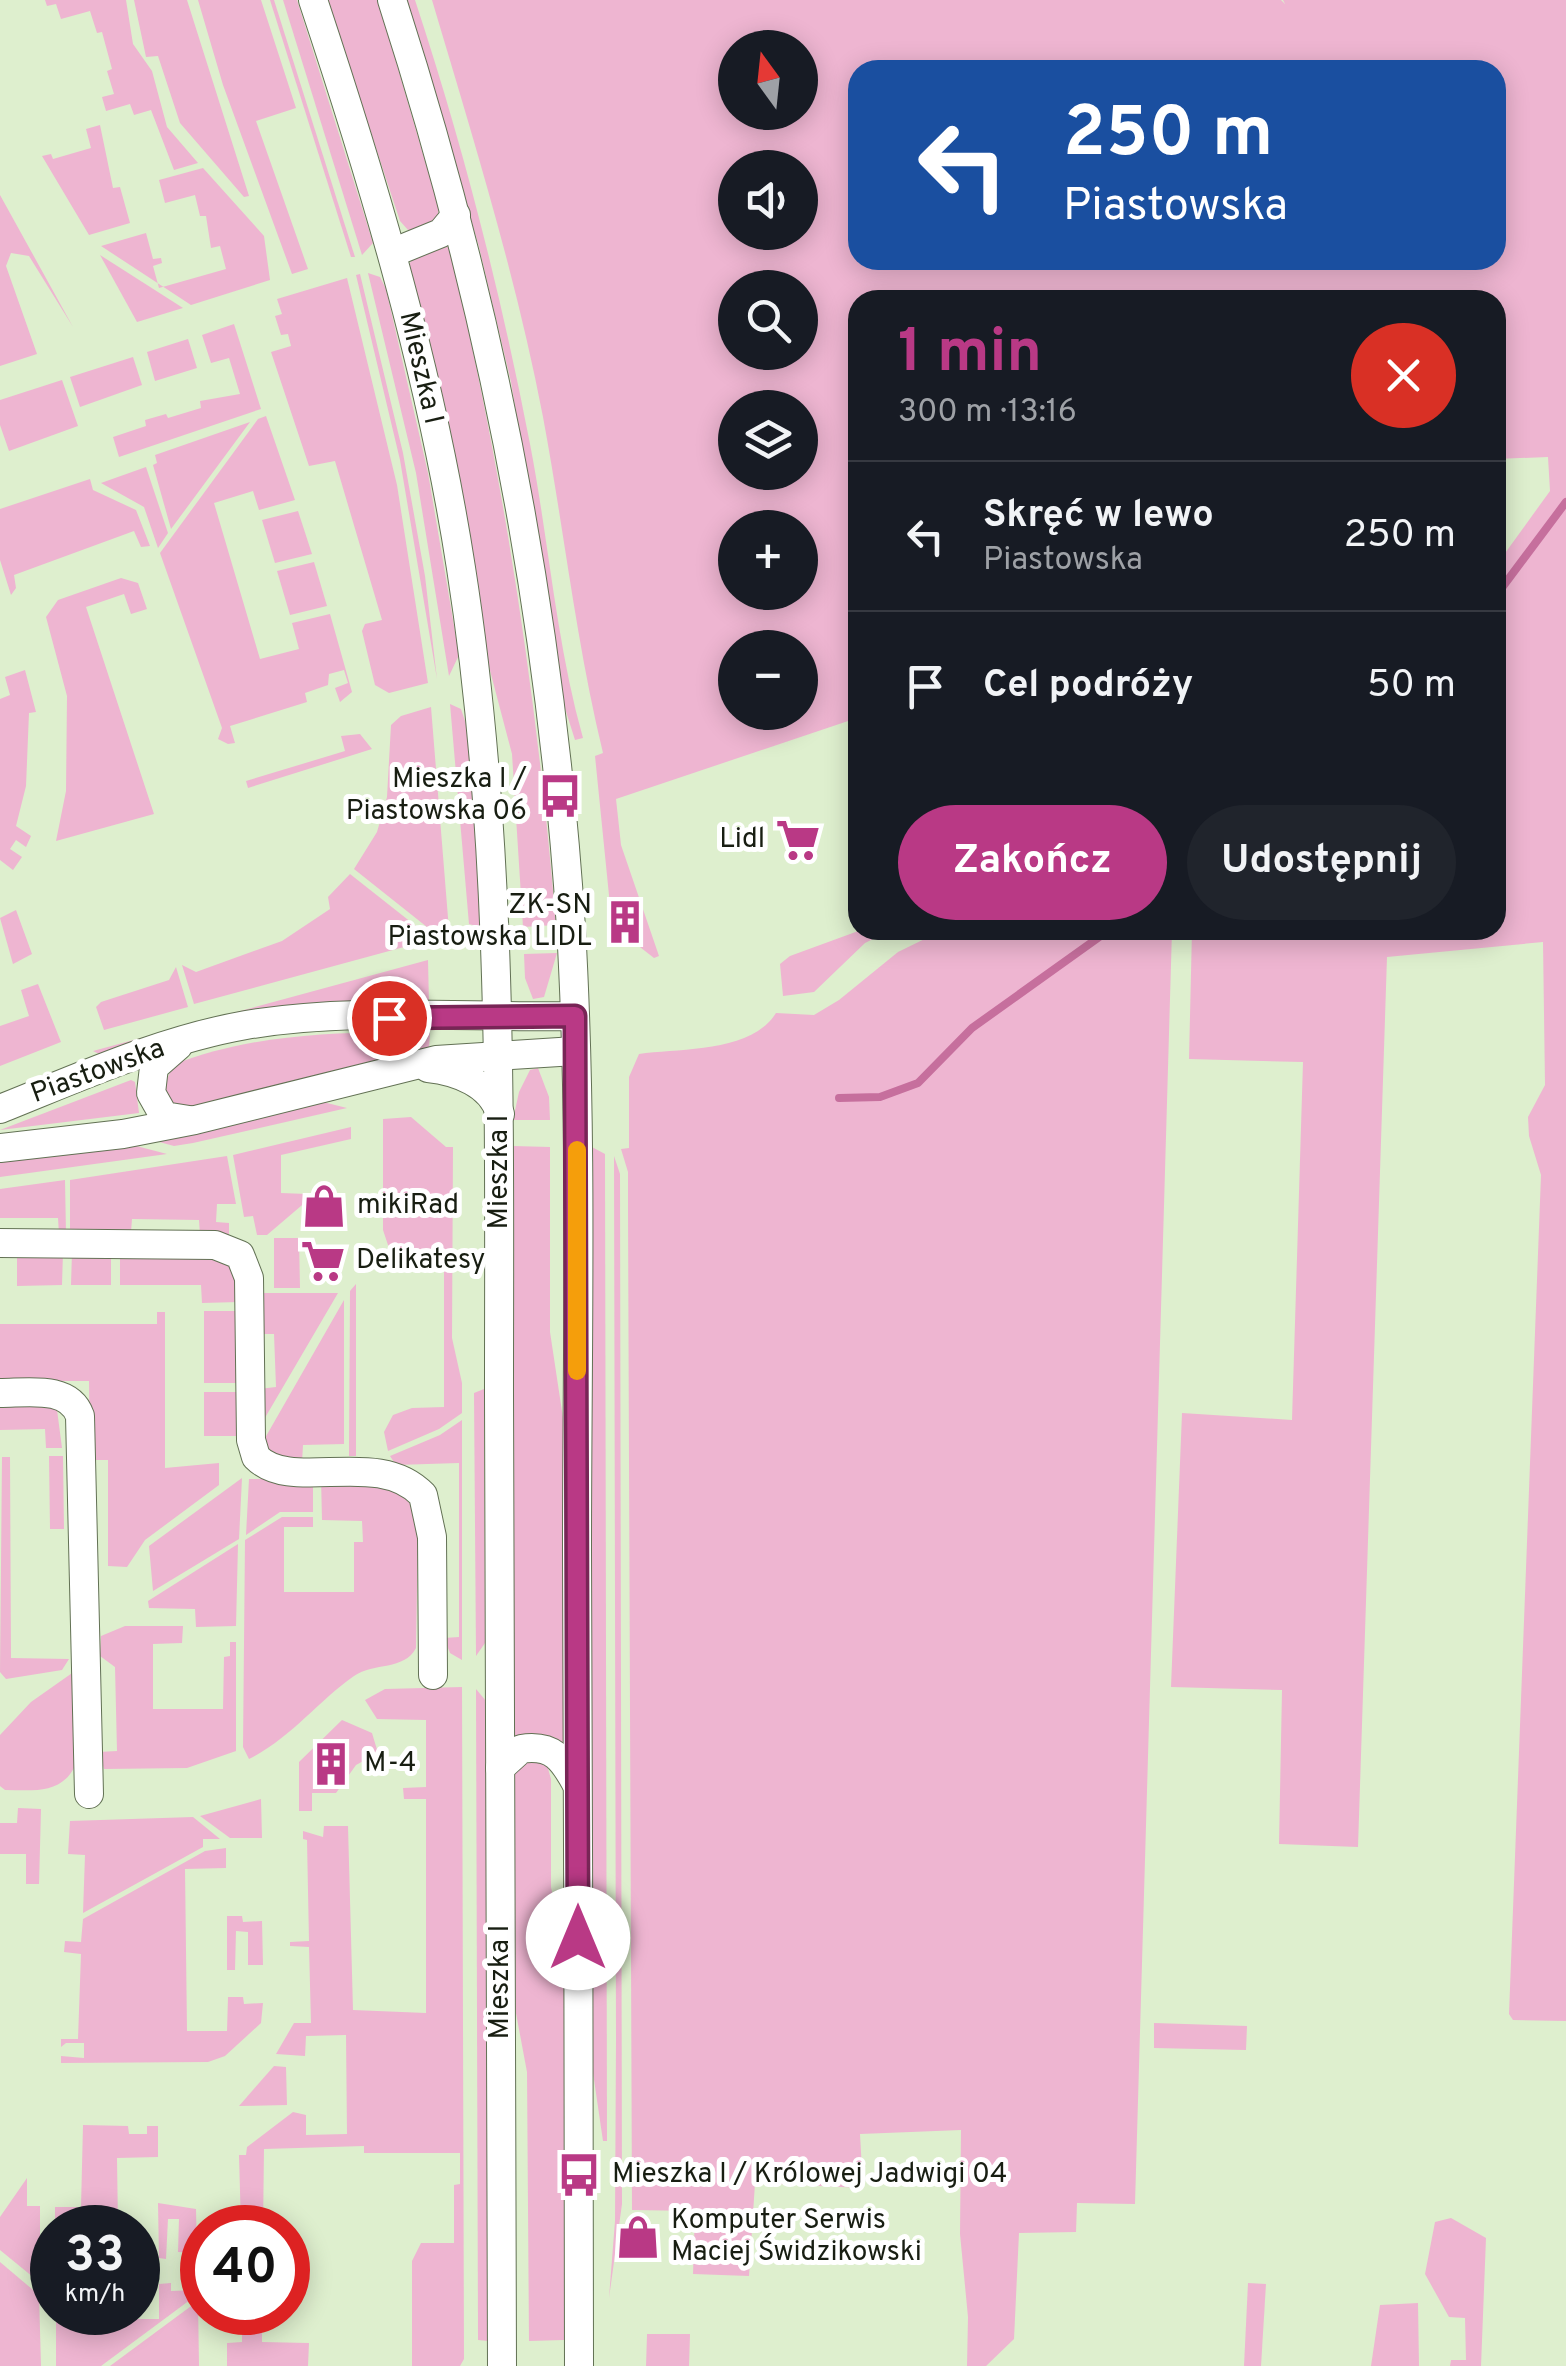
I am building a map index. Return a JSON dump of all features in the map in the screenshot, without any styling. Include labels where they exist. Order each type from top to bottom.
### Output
[{"type":"street","name":"Mieszka I","points":[[313,0],[392,253],[433,420],[461,568],[489,804],[500,1114],[502,2366]]},
{"type":"street","points":[[392,0],[456,215],[506,434],[544,662],[563,834],[575,1016],[579,2366]]},
{"type":"street","points":[[392,253],[442,233],[456,215]]},
{"type":"street","name":"Piastowska","points":[[0,1108],[197,1037],[283,1021],[575,1016]]},
{"type":"street","name":"Piastowska","points":[[195,1120],[164,1116],[154,1102],[150,1074],[162,1058],[197,1037]]},
{"type":"street","name":"Piastowska","points":[[0,1148],[123,1134],[195,1120],[412,1066],[499,1054],[575,1051]]},
{"type":"street","name":"Piastowska","points":[[412,1066],[467,1078],[495,1099],[500,1114]]},
{"type":"street","points":[[0,1242],[215,1245],[240,1255],[249,1278],[251,1440],[256,1457],[282,1470],[376,1472],[423,1494],[432,1537],[433,1675]]},
{"type":"street","points":[[0,1393],[59,1394],[74,1404],[80,1416],[89,1794]]},
{"type":"street","points":[[500,1768],[521,1749],[544,1749],[563,1760],[578,1787]]},
{"type":"shaded area","points":[[45,0],[126,0],[133,44],[152,71],[167,127],[198,163],[174,170],[151,110],[134,115],[130,104],[106,111],[102,97],[114,94],[102,32],[97,33],[90,11],[61,19],[56,4],[47,6]]},
{"type":"shaded area","points":[[134,0],[187,0],[249,196],[244,197],[180,123],[158,56],[146,57]]},
{"type":"shaded area","points":[[198,0],[261,0],[296,108],[256,121],[308,269],[292,274],[223,85]]},
{"type":"shaded area","points":[[270,0],[274,0],[355,257],[351,257]]},
{"type":"shaded area","points":[[283,0],[297,0],[373,243],[362,255]]},
{"type":"shaded area","points":[[327,0],[378,0],[439,209],[437,219],[419,231],[409,231],[400,221]]},
{"type":"shaded area","points":[[407,0],[415,0],[449,109],[507,332],[537,481],[566,665],[583,738],[575,740],[563,702],[511,382],[479,247]]},
{"type":"shaded area","points":[[432,0],[1281,0],[1285,4],[1283,0],[1566,0],[1566,2021],[1513,2020],[1509,2014],[1541,1175],[1529,1136],[1528,1117],[1545,1085],[1543,942],[1387,957],[1358,1847],[1279,1844],[1282,1690],[1171,1687],[1182,1413],[1292,1420],[1303,1062],[1189,1059],[1192,940],[1506,940],[1506,552],[1550,491],[1548,457],[1506,459],[1506,290],[848,290],[848,721],[616,799],[621,845],[659,956],[654,958],[622,933],[619,925],[612,925],[595,756],[603,753],[543,417],[507,259]]},
{"type":"shaded area","points":[[100,125],[113,188],[120,187],[130,223],[89,235],[42,156],[51,154],[53,159],[91,148],[86,129]]},
{"type":"shaded area","points":[[203,168],[264,236],[270,280],[191,305],[163,287],[226,269],[220,246],[211,248],[206,216],[200,216],[195,195],[165,203],[159,180]]},
{"type":"shaded area","points":[[0,195],[73,327],[29,256],[11,253],[6,266],[37,354],[0,366]]},
{"type":"shaded area","points":[[146,233],[153,259],[161,258],[162,263],[153,266],[158,283],[101,246]]},
{"type":"shaded area","points":[[449,246],[486,414],[516,583],[539,753],[556,925],[523,927],[512,754],[487,659],[459,479],[409,265],[412,259]]},
{"type":"shaded area","points":[[100,255],[183,308],[137,322]]},
{"type":"shaded area","points":[[368,273],[380,277],[386,289],[428,473],[459,655],[449,676],[416,473]]},
{"type":"shaded area","points":[[360,274],[403,453],[425,576],[437,679],[400,460],[356,275]]},
{"type":"shaded area","points":[[347,278],[397,485],[428,683],[389,693],[375,685],[362,631],[365,624],[382,620],[335,461],[309,466],[271,352],[291,346],[288,334],[281,335],[275,316],[282,314],[277,299]]},
{"type":"shaded area","points":[[234,324],[261,409],[119,457],[113,437],[146,426],[145,420],[166,414],[168,418],[201,408],[200,401],[240,394],[229,358],[211,363],[202,335]]},
{"type":"shaded area","points":[[188,339],[197,368],[155,381],[147,352]]},
{"type":"shaded area","points":[[133,357],[142,385],[80,407],[70,377]]},
{"type":"shaded area","points":[[62,380],[78,426],[9,451],[0,425],[0,400]]},
{"type":"shaded area","points":[[266,416],[295,500],[259,510],[253,491],[214,503],[260,659],[299,649],[292,623],[330,614],[352,692],[340,702],[335,688],[348,683],[344,670],[329,674],[328,685],[305,693],[307,702],[230,726],[235,743],[228,744],[218,739],[222,728],[160,553],[258,419]]},
{"type":"shaded area","points":[[250,422],[171,529],[153,465],[157,463],[155,455]]},
{"type":"shaded area","points":[[146,467],[168,533],[158,548],[144,507],[101,483]]},
{"type":"shaded area","points":[[90,479],[93,490],[136,510],[150,546],[141,547],[134,531],[14,575],[16,588],[11,595],[0,560],[0,509]]},
{"type":"shaded area","points":[[298,511],[312,554],[275,563],[262,520]]},
{"type":"shaded area","points":[[314,562],[327,606],[290,615],[277,571]]},
{"type":"shaded area","points":[[121,578],[138,583],[147,609],[131,614],[124,594],[86,607],[154,814],[56,841],[66,791],[67,696],[46,617],[58,600]]},
{"type":"shaded area","points":[[25,670],[36,712],[29,713],[26,786],[16,826],[31,836],[26,847],[16,840],[10,849],[22,857],[13,870],[0,860],[0,699],[10,695],[5,677]]},
{"type":"shaded area","points":[[450,704],[461,709],[468,730],[483,928],[469,924]]},
{"type":"shaded area","points":[[431,707],[449,930],[432,931],[354,869],[377,832],[387,797],[391,725],[401,716]]},
{"type":"shaded area","points":[[360,734],[372,749],[248,788],[246,781],[345,751],[341,736]]},
{"type":"shaded area","points":[[350,874],[426,934],[426,941],[194,1004],[182,965],[196,972],[282,941],[330,909],[328,897]]},
{"type":"shaded area","points":[[16,910],[32,954],[13,964],[0,918]]},
{"type":"shaded area","points":[[848,935],[848,940],[871,940],[814,992],[783,996],[780,964],[790,956]]},
{"type":"shaded area","points":[[923,940],[1172,940],[1135,2204],[1077,2203],[1076,2232],[1019,2233],[1014,2339],[986,2366],[967,2366],[968,2317],[960,2234],[961,2130],[860,2134],[863,2188],[755,2183],[749,2276],[693,2274],[695,2211],[632,2210],[628,1172],[621,1149],[629,1148],[629,1077],[639,1054],[733,1042],[765,1026],[776,1013],[814,1015],[898,952]]},
{"type":"shaded area","points":[[557,953],[544,997],[533,999],[525,978],[524,954]]},
{"type":"shaded area","points":[[428,960],[429,1004],[101,1055],[93,1051]]},
{"type":"shaded area","points":[[176,967],[188,1007],[104,1030],[96,1007],[101,1002],[169,980]]},
{"type":"shaded area","points":[[38,984],[61,1042],[0,1066],[0,1026],[29,1016],[21,990]]},
{"type":"shaded area","points":[[430,1033],[429,1048],[188,1107],[172,1103],[164,1087],[173,1065],[235,1046],[300,1036]]},
{"type":"shaded area","points":[[538,1068],[549,1097],[550,1120],[513,1120],[519,1092],[530,1070]]},
{"type":"shaded area","points":[[131,1080],[135,1082],[139,1113],[0,1130]]},
{"type":"shaded area","points":[[323,1102],[347,1108],[193,1143],[174,1146],[152,1140]]},
{"type":"shaded area","points":[[411,1117],[446,1147],[453,1147],[452,1338],[462,1383],[462,1413],[439,1429],[388,1451],[384,1432],[393,1415],[412,1408],[444,1407],[444,1264],[394,1263],[383,1230],[383,1119]]},
{"type":"shaded area","points":[[351,1127],[351,1139],[281,1155],[281,1193],[307,1194],[308,1200],[267,1235],[257,1235],[253,1216],[244,1217],[233,1155]]},
{"type":"shaded area","points":[[125,1143],[167,1154],[0,1177],[0,1159]]},
{"type":"shaded area","points":[[513,1146],[550,1147],[550,1332],[563,1418],[563,1746],[514,1743]]},
{"type":"shaded area","points":[[590,1146],[605,1154],[607,2141],[603,2141],[592,2066]]},
{"type":"shaded area","points":[[227,1156],[236,1204],[217,1204],[216,1222],[229,1223],[229,1235],[200,1235],[199,1220],[132,1219],[131,1232],[70,1233],[70,1180]]},
{"type":"shaded area","points":[[614,1156],[620,1174],[622,2204],[609,2298],[615,2221],[616,2039]]},
{"type":"shaded area","points":[[65,1180],[66,1234],[59,1234],[58,1218],[0,1218],[0,1189]]},
{"type":"shaded area","points":[[274,1238],[299,1238],[300,1288],[274,1288]]},
{"type":"shaded area","points":[[197,1251],[234,1267],[239,1302],[202,1303],[201,1285],[120,1285],[120,1252]]},
{"type":"shaded area","points":[[17,1252],[63,1252],[62,1285],[17,1286]]},
{"type":"shaded area","points":[[72,1252],[111,1252],[111,1285],[71,1285]]},
{"type":"shaded area","points":[[356,1284],[356,1456],[349,1456],[350,1291]]},
{"type":"shaded area","points":[[257,1293],[338,1293],[259,1428],[259,1389],[276,1387],[274,1334],[258,1334]]},
{"type":"shaded area","points":[[344,1300],[344,1444],[303,1445],[302,1462],[283,1462],[261,1445]]},
{"type":"shaded area","points":[[204,1311],[239,1311],[241,1383],[204,1383]]},
{"type":"shaded area","points":[[157,1312],[165,1312],[165,1468],[219,1463],[219,1485],[145,1540],[127,1567],[108,1566],[108,1460],[90,1460],[89,1381],[0,1381],[0,1324],[157,1324]]},
{"type":"shaded area","points":[[484,1389],[485,1643],[476,1656],[474,1393]]},
{"type":"shaded area","points":[[204,1392],[241,1392],[242,1436],[204,1436]]},
{"type":"shaded area","points":[[0,1401],[56,1402],[62,1448],[46,1448],[45,1429],[0,1430]]},
{"type":"shaded area","points":[[462,1420],[462,1660],[450,1653],[444,1638],[459,1637],[459,1463],[396,1465],[390,1456],[440,1435]]},
{"type":"shaded area","points":[[49,1456],[63,1456],[64,1529],[50,1529]]},
{"type":"shaded area","points":[[2,1457],[10,1457],[11,1658],[69,1659],[62,1670],[6,1679],[0,1672]]},
{"type":"shaded area","points":[[242,1478],[239,1539],[153,1591],[149,1546]]},
{"type":"shaded area","points":[[313,1478],[313,1512],[280,1512],[246,1535],[249,1479]]},
{"type":"shaded area","points":[[321,1478],[399,1491],[413,1507],[418,1525],[416,1648],[404,1660],[354,1676],[278,1741],[249,1759],[243,1747],[245,1540],[282,1517],[313,1517],[313,1527],[284,1527],[284,1592],[354,1592],[354,1542],[363,1542],[362,1521],[322,1520]]},
{"type":"shaded area","points":[[238,1544],[236,1626],[196,1627],[195,1609],[149,1608],[148,1601]]},
{"type":"shaded area","points":[[125,1626],[183,1626],[182,1643],[153,1644],[153,1709],[223,1709],[224,1657],[230,1656],[230,1642],[236,1642],[236,1751],[187,1768],[104,1769],[99,1752],[117,1751],[115,1667],[100,1656],[101,1636]]},
{"type":"shaded area","points":[[75,1671],[76,1764],[55,1786],[5,1790],[0,1786],[0,1735],[31,1702]]},
{"type":"shaded area","points":[[462,1687],[464,2359],[460,2366],[412,2366],[412,2261],[421,2243],[454,2243],[454,2185],[460,2184],[460,2153],[364,2153],[364,2146],[264,2149],[263,2205],[240,2205],[239,2155],[246,2155],[247,2147],[293,2112],[306,2115],[306,2135],[347,2134],[346,2035],[306,2036],[305,2056],[276,2054],[294,2023],[311,2023],[309,1947],[290,1946],[290,1942],[309,1941],[307,1840],[303,1839],[303,1831],[323,1837],[324,1826],[348,1826],[353,2010],[426,2013],[426,1799],[404,1799],[403,1788],[426,1787],[426,1720],[377,1719],[365,1700],[385,1689]]},
{"type":"shaded area","points":[[476,1689],[486,1701],[488,2341],[478,2340]]},
{"type":"shaded area","points":[[342,1720],[372,1733],[378,1753],[356,1765],[336,1793],[312,1793],[312,1811],[299,1811],[299,1762]]},
{"type":"shaded area","points":[[530,1758],[547,1765],[551,1779],[551,1887],[565,1957],[564,2340],[529,2341],[527,2072],[515,2008],[513,1774]]},
{"type":"shaded area","points":[[261,1799],[262,1838],[230,1838],[200,1816]]},
{"type":"shaded area","points":[[18,1808],[41,1809],[39,1884],[26,1884],[26,1854],[0,1854],[0,1823],[17,1823]]},
{"type":"shaded area","points":[[193,1817],[220,1839],[203,1839],[203,1847],[83,1913],[85,1855],[68,1854],[70,1821]]},
{"type":"shaded area","points":[[226,1848],[226,1868],[185,1869],[187,2031],[227,2031],[228,1997],[243,1997],[244,2004],[263,2003],[261,2023],[225,2056],[208,2062],[61,2063],[61,2056],[84,2058],[84,2043],[66,2043],[61,2047],[61,2039],[78,2039],[81,1954],[64,1952],[65,1941],[81,1942],[83,1919],[205,1851]]},
{"type":"shaded area","points":[[227,1916],[242,1916],[243,1922],[262,1921],[263,1965],[248,1965],[248,1932],[236,1931],[235,1970],[227,1970]]},
{"type":"shaded area","points":[[1154,2023],[1247,2026],[1246,2050],[1154,2048]]},
{"type":"shaded area","points":[[274,2066],[286,2067],[287,2105],[239,2106]]},
{"type":"shaded area","points":[[83,2125],[128,2126],[129,2134],[147,2134],[147,2126],[158,2126],[158,2157],[117,2158],[118,2205],[81,2205]]},
{"type":"shaded area","points":[[27,2178],[30,2275],[0,2250],[0,2217]]},
{"type":"shaded area","points":[[158,2205],[180,2206],[180,2252],[179,2219],[168,2219],[166,2259],[160,2258]]},
{"type":"shaded area","points":[[1451,2218],[1486,2238],[1481,2366],[1450,2366],[1451,2360],[1466,2360],[1465,2318],[1449,2317],[1425,2274],[1435,2222]]},
{"type":"shaded area","points":[[0,2262],[30,2287],[30,2335],[40,2335],[41,2366],[0,2366]]},
{"type":"shaded area","points":[[171,2283],[171,2291],[180,2291],[180,2307],[160,2322],[160,2284]]},
{"type":"shaded area","points":[[1248,2283],[1266,2284],[1261,2366],[1244,2366]]},
{"type":"shaded area","points":[[1418,2303],[1419,2366],[1371,2366],[1380,2305]]},
{"type":"shaded area","points":[[180,2314],[180,2335],[199,2335],[199,2366],[110,2366],[152,2335],[160,2335],[160,2329]]},
{"type":"shaded area","points":[[647,2334],[690,2334],[689,2366],[646,2366]]},
{"type":"shaded area","points":[[56,2335],[143,2335],[101,2366],[56,2366]]},
{"type":"shaded area","points":[[242,2335],[262,2335],[262,2342],[309,2343],[308,2366],[227,2366],[227,2343],[242,2342]]},
{"type":"waterway","points":[[1506,582],[1566,502]]},
{"type":"waterway","points":[[839,1098],[880,1097],[918,1083],[972,1028],[1095,940]]},
{"type":"slow traffic","points":[[577,1150],[577,1371]]},
{"type":"place","name":"Mieszka I / Piastowska 06","points":[[560,796]]},
{"type":"place","name":"Lidl","points":[[798,840]]},
{"type":"place","name":"ZK-SN Piastowska LIDL","points":[[625,922]]},
{"type":"place","name":"mikiRad","points":[[324,1206]]},
{"type":"place","name":"Delikatesy","points":[[323,1261]]},
{"type":"place","name":"M-4","points":[[331,1764]]},
{"type":"place","name":"Mieszka I / Królowej Jadwigi 04","points":[[579,2175]]},
{"type":"place","name":"Komputer Serwis Maciej Świdzikowski","points":[[638,2237]]},
{"type":"route","points":[[389,1018],[575,1016],[578,1938]]}]
